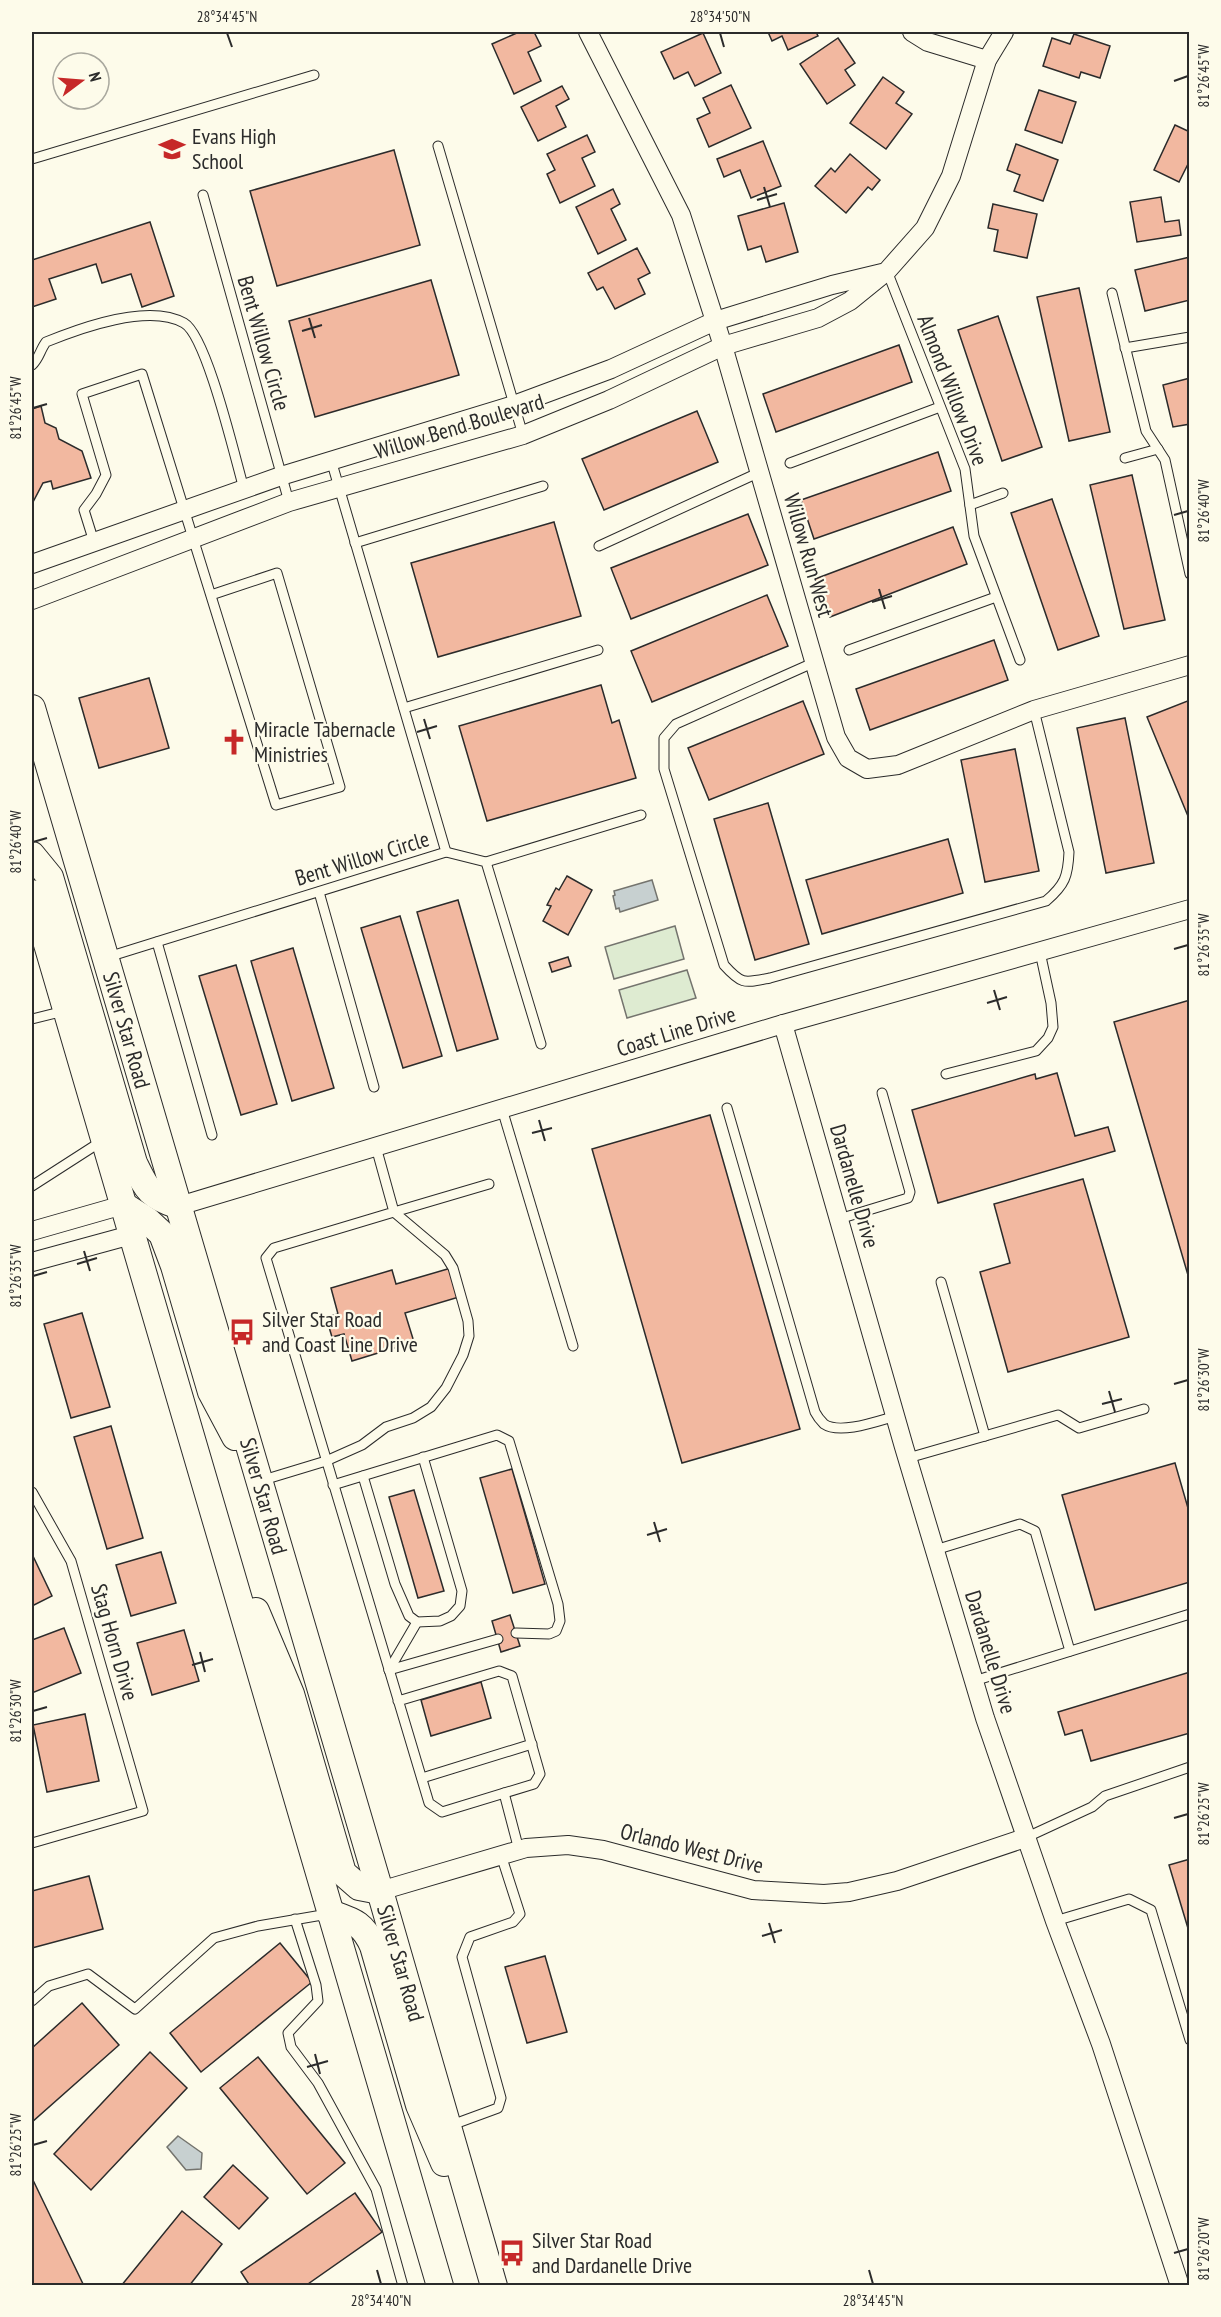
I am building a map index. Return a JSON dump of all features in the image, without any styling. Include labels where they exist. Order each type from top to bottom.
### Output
[{"type":"main road","name":"Silver Star Road","points":[[32,708],[493,2283]]},
{"type":"main road","points":[[32,855],[50,877],[134,1163],[146,1186],[158,1199],[179,1206]]},
{"type":"main road","points":[[32,893],[440,2286]]},
{"type":"main road","points":[[123,1205],[148,1221],[162,1234],[174,1266],[211,1392],[260,1482]]},
{"type":"main road","points":[[206,1488],[291,1694],[343,1873],[359,1887],[380,1891]]},
{"type":"main road","points":[[330,1913],[354,1922],[366,1931],[373,1946],[419,2105],[493,2283]]},
{"type":"street","name":"Willow Run West","points":[[588,32],[681,215],[723,346],[836,737],[848,758],[867,769],[898,765],[1034,710],[1190,665]]},
{"type":"street","points":[[912,32],[928,42],[987,60]]},
{"type":"street","name":"Willow Bend Boulevard","points":[[32,600],[289,502],[523,435],[609,400],[723,346],[818,318],[850,301],[887,272],[925,228],[951,176],[987,60],[1004,32]]},
{"type":"street","name":"Willow Bend Boulevard","points":[[32,564],[281,476],[514,405],[611,369],[715,321],[832,285],[887,272]]},
{"type":"street","name":"Coast Line Drive","points":[[179,1206],[783,1024],[1190,909]]},
{"type":"street","name":"Dardanelle Drive","points":[[783,1024],[974,1681],[1025,1838],[1101,2044],[1180,2277]]},
{"type":"street","points":[[32,1231],[123,1205]]},
{"type":"street","points":[[32,1262],[131,1235]]},
{"type":"street","name":"Orlando West Drive","points":[[380,1891],[519,1850],[568,1845],[603,1850],[753,1890],[824,1894],[849,1892],[897,1881],[1025,1838]]},
{"type":"lane","points":[[32,159],[314,75]]},
{"type":"lane","points":[[438,146],[523,435]]},
{"type":"lane","name":"Bent Willow Circle","points":[[203,195],[289,502]]},
{"type":"lane","name":"Almond Willow Drive","points":[[887,272],[965,469],[974,536],[1020,660]]},
{"type":"lane","points":[[1112,293],[1146,431],[1165,460],[1186,538],[1190,574]]},
{"type":"lane","points":[[32,365],[37,361],[46,342],[124,317],[145,315],[184,323],[195,335],[205,357],[244,489]]},
{"type":"lane","points":[[1125,348],[1190,337]]},
{"type":"lane","points":[[94,542],[84,510],[106,475],[82,394],[142,374],[276,805],[340,787],[277,573],[212,595]]},
{"type":"lane","points":[[790,463],[940,407]]},
{"type":"lane","points":[[1125,459],[1158,449]]},
{"type":"lane","name":"Bent Willow Circle","points":[[105,958],[446,852],[331,460]]},
{"type":"lane","points":[[599,546],[760,472]]},
{"type":"lane","points":[[355,543],[543,486]]},
{"type":"lane","points":[[970,505],[1003,493]]},
{"type":"lane","points":[[849,650],[996,597]]},
{"type":"lane","points":[[404,708],[598,650]]},
{"type":"lane","points":[[815,662],[676,724],[664,738],[664,769],[667,780],[724,965],[738,980],[750,982],[770,978],[1046,901],[1060,889],[1068,872],[1069,852],[1034,710]]},
{"type":"lane","points":[[446,852],[486,862],[641,814]]},
{"type":"lane","points":[[486,862],[541,1044]]},
{"type":"lane","points":[[319,892],[374,1086]]},
{"type":"lane","points":[[157,942],[212,1135]]},
{"type":"lane","points":[[946,1074],[1036,1051],[1048,1038],[1053,1027],[1051,1003],[1040,952]]},
{"type":"lane","points":[[32,1019],[66,1011]]},
{"type":"lane","points":[[839,1219],[908,1198],[910,1192],[882,1092]]},
{"type":"lane","points":[[727,1108],[815,1412],[825,1424],[838,1428],[861,1426],[896,1416]]},
{"type":"lane","points":[[502,1109],[573,1346]]},
{"type":"lane","points":[[32,1186],[104,1139]]},
{"type":"lane","points":[[260,1482],[326,1461],[362,1445],[386,1427],[413,1418],[431,1407],[446,1388],[463,1355],[469,1336],[468,1322],[453,1268],[445,1255],[394,1212],[376,1147]]},
{"type":"lane","points":[[398,1701],[500,1671],[512,1676],[540,1774],[534,1784],[442,1812],[429,1803],[422,1778],[398,1701],[333,1485],[266,1258],[274,1248],[489,1184]]},
{"type":"lane","points":[[941,1282],[985,1436]]},
{"type":"lane","points":[[908,1458],[1058,1415],[1079,1428],[1144,1409]]},
{"type":"lane","points":[[333,1485],[481,1439],[497,1435],[509,1441],[558,1604],[560,1621],[556,1631],[549,1634],[516,1633]]},
{"type":"lane","points":[[363,1476],[395,1584],[409,1616],[417,1622],[440,1621],[452,1616],[459,1606],[462,1592],[423,1457]]},
{"type":"lane","name":"Stag Horn Drive","points":[[32,1492],[71,1561],[143,1811],[32,1843]]},
{"type":"lane","points":[[935,1550],[1020,1524],[1035,1531],[1070,1652]]},
{"type":"lane","points":[[974,1681],[1190,1614]]},
{"type":"lane","points":[[389,1670],[417,1622]]},
{"type":"lane","points":[[389,1670],[498,1639]]},
{"type":"lane","points":[[422,1778],[532,1744]]},
{"type":"lane","points":[[1025,1838],[1066,1821],[1092,1807],[1105,1796],[1190,1767]]},
{"type":"lane","points":[[504,1793],[519,1850]]},
{"type":"lane","points":[[448,2127],[498,2108],[501,2098],[462,1957],[470,1937],[513,1922],[520,1914],[501,1855]]},
{"type":"lane","points":[[1055,1921],[1128,1899],[1151,1910],[1190,2040]]},
{"type":"lane","points":[[32,2001],[49,1986],[88,1974],[135,2009],[214,1938],[258,1926],[330,1913]]},
{"type":"lane","points":[[295,1919],[316,1985],[318,2001],[288,2033],[291,2047],[318,2083],[376,2189],[404,2286]]},
{"type":"green space","points":[[675,926],[684,959],[614,979],[605,947]]},
{"type":"green space","points":[[687,970],[696,998],[627,1018],[619,990]]},
{"type":"shaded area","points":[[652,880],[658,900],[620,912],[619,908],[616,909],[614,891]]},
{"type":"shaded area","points":[[178,2136],[202,2153],[201,2169],[186,2170],[167,2147]]},
{"type":"building","points":[[519,32],[534,32],[541,46],[528,52],[541,81],[514,94],[492,44]]},
{"type":"building","points":[[768,32],[816,32],[818,36],[788,50],[782,36],[772,41]]},
{"type":"building","points":[[703,33],[721,73],[695,86],[688,72],[674,79],[661,52]]},
{"type":"building","points":[[1074,34],[1110,46],[1100,78],[1081,72],[1079,78],[1043,66],[1052,38],[1070,44]]},
{"type":"building","points":[[838,38],[855,63],[845,70],[855,85],[827,104],[800,64]]},
{"type":"building","points":[[883,77],[904,92],[896,103],[912,114],[886,149],[850,123]]},
{"type":"building","points":[[731,85],[751,128],[709,147],[697,119],[710,113],[703,98]]},
{"type":"building","points":[[562,86],[569,99],[556,106],[566,127],[538,141],[521,107]]},
{"type":"building","points":[[1039,90],[1076,102],[1062,143],[1025,130]]},
{"type":"building","points":[[1175,125],[1190,132],[1190,160],[1179,182],[1154,170]]},
{"type":"building","points":[[587,135],[595,152],[582,158],[595,186],[560,203],[547,174],[555,170],[547,154]]},
{"type":"building","points":[[763,141],[781,186],[751,198],[740,170],[724,177],[717,159]]},
{"type":"building","points":[[1016,144],[1058,160],[1043,201],[1014,191],[1020,175],[1007,170]]},
{"type":"building","points":[[394,150],[420,245],[277,286],[250,191]]},
{"type":"building","points":[[850,154],[880,180],[872,190],[868,187],[846,213],[815,186],[831,168],[835,172]]},
{"type":"building","points":[[613,189],[620,204],[611,209],[626,240],[598,254],[576,207]]},
{"type":"building","points":[[1161,197],[1165,222],[1179,220],[1181,235],[1137,242],[1130,202]]},
{"type":"building","points":[[784,203],[798,252],[766,262],[761,246],[748,250],[738,216]]},
{"type":"building","points":[[993,204],[1037,214],[1027,258],[994,251],[998,230],[988,228]]},
{"type":"building","points":[[150,222],[174,296],[142,307],[131,274],[102,283],[96,264],[49,279],[56,299],[32,307],[32,260]]},
{"type":"building","points":[[637,248],[650,273],[638,279],[645,294],[615,309],[603,287],[597,290],[588,273]]},
{"type":"building","points":[[1190,257],[1190,300],[1145,311],[1135,270]]},
{"type":"building","points":[[431,280],[459,375],[315,417],[289,321]]},
{"type":"building","points":[[1079,288],[1110,432],[1069,441],[1037,297]]},
{"type":"building","points":[[998,316],[1042,447],[1002,461],[958,330]]},
{"type":"building","points":[[899,345],[912,382],[776,432],[763,394]]},
{"type":"building","points":[[1190,378],[1190,424],[1173,427],[1163,385]]},
{"type":"building","points":[[41,406],[45,423],[56,428],[59,439],[82,451],[91,478],[53,489],[51,481],[43,483],[32,504],[32,409]]},
{"type":"building","points":[[697,411],[718,462],[604,510],[582,459]]},
{"type":"building","points":[[938,452],[951,491],[814,539],[801,500]]},
{"type":"building","points":[[1132,475],[1165,620],[1124,629],[1090,485]]},
{"type":"building","points":[[1052,499],[1099,636],[1058,650],[1011,513]]},
{"type":"building","points":[[748,514],[768,565],[631,619],[611,568]]},
{"type":"building","points":[[554,522],[581,616],[438,657],[411,563]]},
{"type":"building","points":[[953,527],[967,564],[830,617],[815,579]]},
{"type":"building","points":[[767,595],[788,646],[652,702],[631,651]]},
{"type":"building","points":[[994,640],[1008,680],[870,730],[856,689]]},
{"type":"building","points":[[149,678],[169,748],[99,768],[79,698]]},
{"type":"building","points":[[601,685],[612,723],[619,720],[636,778],[487,821],[459,726]]},
{"type":"building","points":[[1190,700],[1190,821],[1147,717]]},
{"type":"building","points":[[803,701],[824,754],[709,800],[688,748]]},
{"type":"building","points":[[1125,718],[1154,863],[1106,873],[1077,728]]},
{"type":"building","points":[[1015,749],[1039,871],[985,882],[961,760]]},
{"type":"building","points":[[768,803],[809,944],[755,960],[714,819]]},
{"type":"building","points":[[948,839],[963,893],[822,934],[806,880]]},
{"type":"building","points":[[567,876],[592,890],[568,935],[543,921],[551,906],[547,905],[556,888],[559,890]]},
{"type":"building","points":[[458,900],[498,1039],[457,1051],[417,912]]},
{"type":"building","points":[[400,916],[442,1056],[403,1068],[361,928]]},
{"type":"building","points":[[293,948],[334,1088],[292,1101],[251,961]]},
{"type":"building","points":[[568,957],[571,966],[552,972],[549,963]]},
{"type":"building","points":[[236,965],[277,1104],[241,1115],[199,976]]},
{"type":"building","points":[[1190,1000],[1190,1282],[1114,1022]]},
{"type":"building","points":[[1057,1073],[1075,1136],[1108,1127],[1115,1151],[938,1203],[912,1110],[1035,1074],[1036,1079]]},
{"type":"building","points":[[710,1115],[800,1429],[682,1463],[592,1149]]},
{"type":"building","points":[[1083,1179],[1129,1337],[1008,1372],[980,1272],[1010,1263],[994,1204]]},
{"type":"building","points":[[451,1268],[459,1297],[405,1313],[414,1342],[352,1361],[344,1334],[332,1337],[326,1317],[338,1314],[331,1288],[392,1270],[396,1284]]},
{"type":"building","points":[[82,1313],[110,1407],[71,1418],[44,1324]]},
{"type":"building","points":[[111,1426],[143,1538],[107,1549],[74,1437]]},
{"type":"building","points":[[1175,1463],[1190,1515],[1190,1582],[1095,1610],[1062,1495]]},
{"type":"building","points":[[512,1469],[545,1584],[513,1593],[480,1478]]},
{"type":"building","points":[[414,1490],[444,1591],[418,1598],[389,1497]]},
{"type":"building","points":[[161,1552],[176,1603],[131,1616],[116,1565]]},
{"type":"building","points":[[32,1554],[52,1596],[32,1606]]},
{"type":"building","points":[[510,1615],[520,1646],[501,1652],[492,1621]]},
{"type":"building","points":[[64,1628],[81,1673],[32,1693],[32,1640]]},
{"type":"building","points":[[184,1630],[199,1681],[152,1695],[137,1643]]},
{"type":"building","points":[[1190,1672],[1190,1733],[1091,1761],[1082,1730],[1065,1735],[1058,1712]]},
{"type":"building","points":[[481,1682],[491,1718],[431,1736],[421,1700]]},
{"type":"building","points":[[85,1714],[99,1781],[47,1792],[33,1725]]},
{"type":"building","points":[[1190,1859],[1190,1935],[1169,1865]]},
{"type":"building","points":[[89,1876],[103,1929],[32,1948],[32,1891]]},
{"type":"building","points":[[280,1943],[312,1982],[201,2072],[170,2033]]},
{"type":"building","points":[[545,1956],[567,2032],[527,2043],[505,1967]]},
{"type":"building","points":[[82,2003],[119,2045],[32,2122],[32,2048]]},
{"type":"building","points":[[150,2052],[187,2088],[91,2190],[54,2154]]},
{"type":"building","points":[[258,2057],[345,2163],[307,2194],[220,2088]]},
{"type":"building","points":[[233,2165],[268,2198],[239,2229],[204,2197]]},
{"type":"building","points":[[32,2178],[84,2286],[32,2286]]},
{"type":"building","points":[[355,2193],[382,2232],[305,2286],[250,2286],[241,2272]]},
{"type":"building","points":[[182,2211],[222,2244],[189,2286],[121,2286]]},
{"type":"place","name":"Evans High School","points":[[172,149]]},
{"type":"place","name":"Miracle Tabernacle Ministries","points":[[234,742]]},
{"type":"place","name":"Silver Star Road and Coast Line Drive","points":[[242,1332]]},
{"type":"place","name":"Silver Star Road and Dardanelle Drive","points":[[512,2253]]}]
